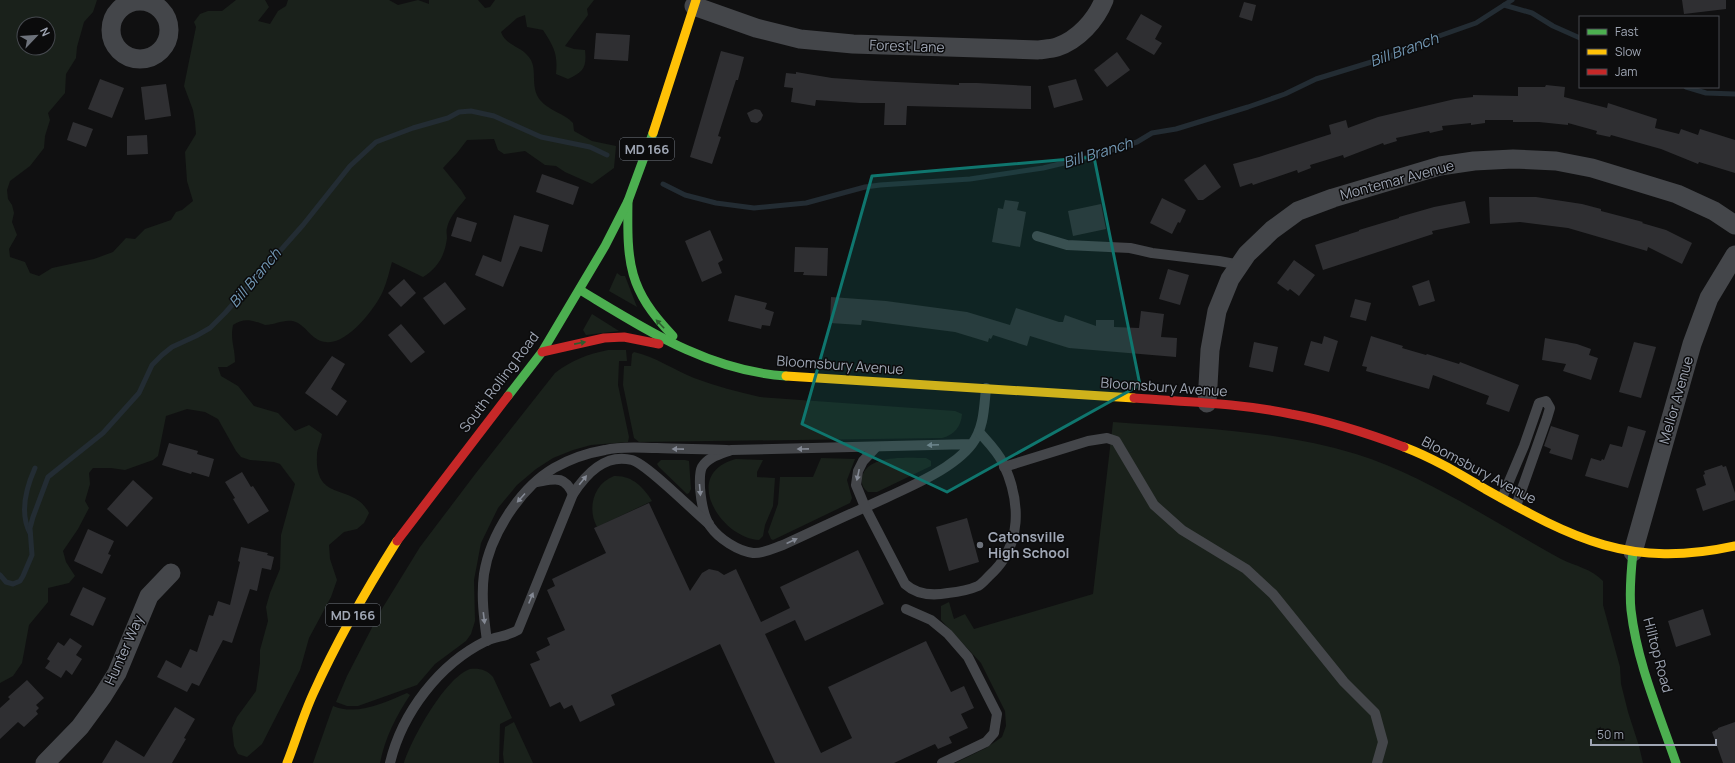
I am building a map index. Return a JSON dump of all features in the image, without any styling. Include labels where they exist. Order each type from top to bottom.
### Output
[{"type":"main road","name":"South Rolling Road","points":[[287,763],[313,695],[369,586],[401,535],[542,352],[605,246],[628,201],[650,143],[695,3]]},
{"type":"main road","points":[[628,201],[627,248],[634,283],[643,301],[657,321],[688,351]]},
{"type":"main road","name":"Bloomsbury Avenue","points":[[580,290],[639,325],[688,351],[720,363],[762,374],[986,388],[1270,410],[1321,420],[1375,436],[1428,457],[1570,534],[1601,545],[1633,552],[1663,554],[1691,554],[1720,550],[1735,546]]},
{"type":"main road","points":[[542,352],[604,338],[624,337],[688,351]]},
{"type":"main road","name":"Hilltop Road","points":[[1633,552],[1630,582],[1631,610],[1637,642],[1676,763]]},
{"type":"street","name":"Forest Lane","points":[[695,3],[756,28],[800,39],[853,44],[1038,50],[1057,47],[1074,39],[1087,27],[1100,10],[1104,0]]},
{"type":"street","name":"Montemar Avenue","points":[[1206,404],[1210,350],[1217,311],[1230,279],[1247,254],[1272,230],[1298,211],[1334,198],[1440,166],[1474,161],[1513,159],[1556,161],[1592,168],[1677,194],[1714,211],[1735,225]]},
{"type":"street","name":"Mellor Avenue","points":[[1633,552],[1692,344],[1709,298],[1735,255]]},
{"type":"street","name":"Hunter Way","points":[[45,763],[80,727],[102,697],[117,673],[149,596],[171,573]]},
{"type":"lane","points":[[1038,236],[1067,245],[1130,248],[1152,253],[1219,261],[1240,266]]},
{"type":"lane","points":[[390,763],[401,728],[418,701],[438,677],[459,658],[487,641],[508,635],[518,630],[573,494],[582,479],[594,467],[607,461],[619,458],[632,460],[646,469],[726,541],[739,549],[754,553],[766,551],[783,545],[938,472],[955,460],[972,444],[979,432],[983,419],[986,388]]},
{"type":"lane","points":[[1502,498],[1524,446],[1539,403],[1546,401],[1550,408],[1516,506]]},
{"type":"lane","points":[[876,447],[863,461],[858,471],[856,485],[865,507],[905,584],[913,592],[927,594],[962,591],[978,586],[996,570],[1009,552],[1015,532],[1016,513],[1011,483],[995,451],[979,432]]},
{"type":"lane","points":[[1004,467],[1088,441],[1107,438],[1116,441],[1154,505],[1182,530],[1246,569],[1273,594],[1344,682],[1375,714],[1383,742],[1377,763]]},
{"type":"lane","points":[[487,641],[483,614],[484,574],[499,529],[515,504],[535,482],[554,468],[577,457],[606,449],[633,448],[731,450],[972,444]]},
{"type":"lane","points":[[710,526],[700,494],[702,467],[712,458],[731,450]]},
{"type":"lane","points":[[535,482],[555,479],[564,481],[569,485],[573,494]]},
{"type":"lane","points":[[906,609],[931,620],[953,640],[968,658],[997,714],[994,733],[986,742],[942,763]]},
{"type":"highlighted area","points":[[1094,157],[1140,385],[947,492],[802,424],[872,176]]},
{"type":"shaded area","points":[[0,0],[97,0],[93,12],[84,22],[77,47],[76,58],[66,74],[65,93],[48,113],[50,120],[45,136],[44,148],[30,166],[10,181],[7,190],[8,199],[12,205],[14,213],[12,222],[17,235],[9,249],[10,257],[25,262],[30,273],[39,276],[52,268],[94,259],[113,252],[126,238],[135,239],[145,229],[171,220],[176,212],[182,210],[193,201],[187,181],[185,152],[196,134],[193,110],[184,86],[196,27],[194,22],[200,14],[208,11],[222,11],[236,0],[265,0],[269,7],[258,21],[270,24],[278,11],[286,6],[288,0],[389,0],[398,5],[418,0],[429,4],[429,0],[478,0],[485,8],[490,7],[495,0],[594,0],[587,9],[588,15],[565,46],[585,50],[583,69],[568,79],[556,74],[556,56],[550,41],[543,30],[527,27],[525,15],[517,18],[501,32],[509,43],[525,53],[531,60],[534,71],[535,89],[540,100],[544,104],[573,123],[574,131],[592,141],[616,146],[614,168],[592,184],[565,172],[556,166],[545,165],[525,151],[504,154],[498,150],[494,139],[467,140],[443,168],[466,198],[448,224],[445,250],[433,270],[423,277],[392,262],[384,288],[374,307],[351,332],[343,338],[334,341],[321,341],[302,325],[294,321],[265,325],[247,320],[233,325],[232,335],[235,362],[227,367],[218,367],[221,376],[238,386],[254,406],[278,413],[295,431],[309,425],[322,434],[317,455],[318,470],[322,480],[328,487],[354,498],[362,504],[369,513],[364,523],[357,529],[344,532],[329,545],[330,559],[337,580],[331,597],[309,638],[300,670],[262,744],[247,757],[238,754],[234,746],[232,728],[237,717],[256,691],[260,663],[260,650],[268,621],[266,607],[280,569],[281,535],[295,484],[280,464],[250,460],[241,457],[218,419],[205,412],[187,409],[166,416],[158,456],[153,460],[125,470],[93,468],[89,473],[90,484],[85,501],[89,508],[78,529],[63,551],[66,562],[75,576],[69,583],[48,588],[48,602],[29,625],[22,663],[13,676],[0,683]]},
{"type":"shaded area","points":[[617,273],[621,276],[625,276],[637,307],[609,291]]},
{"type":"shaded area","points":[[592,314],[619,331],[586,335],[583,330]]},
{"type":"shaded area","points":[[608,350],[626,350],[627,361],[619,361],[618,385],[629,437],[628,442],[591,445],[573,450],[553,458],[536,469],[517,485],[498,508],[481,543],[474,580],[475,621],[471,634],[466,641],[435,664],[417,685],[358,706],[347,706],[336,702],[347,676],[380,612],[420,547],[476,473],[555,373],[580,358]]},
{"type":"shaded area","points":[[634,352],[650,357],[710,384],[760,397],[955,411],[962,414],[960,423],[956,430],[950,435],[942,438],[639,442],[634,438],[623,385],[624,366],[631,366],[632,354]]},
{"type":"shaded area","points":[[1113,422],[1205,428],[1266,435],[1326,446],[1356,454],[1421,481],[1463,503],[1561,559],[1594,573],[1603,581],[1603,605],[1620,667],[1621,684],[1628,712],[1643,763],[955,763],[986,748],[1002,737],[1006,726],[1005,711],[981,663],[941,620],[941,606],[949,602],[954,619],[965,614],[974,629],[1093,594]]},
{"type":"shaded area","points":[[821,458],[855,459],[847,480],[852,498],[850,503],[773,540],[771,539],[768,532],[778,504],[780,477],[813,477]]},
{"type":"shaded area","points":[[899,458],[926,458],[931,461],[931,466],[877,492],[868,492],[863,486],[862,478],[865,470],[879,461]]},
{"type":"shaded area","points":[[736,459],[763,460],[757,472],[757,477],[775,478],[773,506],[765,525],[763,536],[759,540],[745,537],[732,529],[720,517],[712,504],[709,491],[711,478],[719,467]]},
{"type":"shaded area","points":[[661,460],[689,461],[691,489],[689,493],[687,494],[659,467],[657,464]]},
{"type":"shaded area","points":[[614,476],[620,476],[632,480],[645,491],[652,501],[597,527],[592,513],[594,498],[601,485]]},
{"type":"shaded area","points":[[470,669],[483,670],[493,677],[512,718],[500,724],[499,763],[404,763],[414,739],[440,696],[460,675]]},
{"type":"shaded area","points":[[407,693],[410,695],[392,728],[380,763],[313,763],[333,706],[351,710],[361,709],[389,701]]},
{"type":"shaded area","points":[[514,722],[533,763],[504,763],[503,754],[505,727]]},
{"type":"building","points":[[1682,0],[1726,0],[1726,9],[1684,14]]},
{"type":"building","points":[[1244,2],[1256,5],[1252,21],[1239,17]]},
{"type":"building","points":[[1141,14],[1162,26],[1155,39],[1162,43],[1154,55],[1126,39]]},
{"type":"building","points":[[596,33],[630,35],[628,61],[594,59]]},
{"type":"building","points":[[721,51],[744,57],[738,80],[736,80],[718,136],[721,137],[712,164],[690,157]]},
{"type":"building","points":[[1117,52],[1130,70],[1107,87],[1094,70]]},
{"type":"building","points":[[796,72],[832,78],[875,81],[959,85],[959,83],[977,83],[1031,86],[1031,109],[907,106],[906,125],[884,125],[885,103],[816,100],[815,106],[791,102],[793,88],[784,87],[786,73],[796,74]]},
{"type":"building","points":[[100,79],[124,88],[112,118],[88,109]]},
{"type":"building","points":[[1076,79],[1083,100],[1054,108],[1048,86]]},
{"type":"building","points":[[166,84],[171,116],[145,120],[141,87]]},
{"type":"building","points":[[1546,85],[1565,87],[1564,97],[1607,108],[1608,103],[1657,119],[1655,128],[1679,134],[1681,129],[1698,135],[1700,129],[1735,140],[1735,173],[1699,162],[1698,164],[1661,149],[1611,135],[1610,137],[1596,134],[1597,131],[1568,123],[1568,125],[1539,122],[1513,122],[1513,120],[1485,120],[1485,123],[1471,125],[1471,123],[1442,126],[1443,130],[1430,133],[1429,131],[1396,138],[1397,141],[1384,145],[1383,143],[1344,158],[1343,155],[1310,165],[1311,168],[1298,173],[1297,170],[1253,185],[1252,183],[1240,187],[1233,164],[1331,134],[1329,125],[1346,120],[1348,128],[1378,117],[1455,99],[1473,97],[1473,95],[1518,96],[1518,87],[1545,87]]},
{"type":"building","points":[[755,109],[760,110],[763,115],[761,120],[757,123],[751,122],[747,113]]},
{"type":"building","points":[[73,122],[93,129],[86,147],[67,140]]},
{"type":"building","points":[[147,135],[148,154],[127,155],[127,136]]},
{"type":"building","points":[[1205,164],[1221,187],[1203,200],[1198,200],[1184,180]]},
{"type":"building","points":[[542,174],[579,187],[573,205],[536,192]]},
{"type":"building","points":[[1489,197],[1536,197],[1582,204],[1666,230],[1692,243],[1682,264],[1648,247],[1647,251],[1568,228],[1520,222],[1490,224]]},
{"type":"building","points":[[1162,198],[1186,210],[1180,223],[1178,222],[1172,234],[1150,223]]},
{"type":"building","points":[[1005,200],[1019,202],[1017,210],[1026,212],[1020,247],[992,242],[998,208],[1003,209]]},
{"type":"building","points":[[1465,201],[1470,223],[1432,231],[1433,234],[1323,270],[1315,245],[1399,217],[1434,207]]},
{"type":"building","points":[[1101,204],[1106,229],[1073,236],[1068,211]]},
{"type":"building","points":[[514,215],[549,225],[542,252],[520,246],[503,287],[475,275],[483,255],[501,262]]},
{"type":"building","points":[[457,217],[477,223],[471,242],[451,236]]},
{"type":"building","points":[[710,230],[723,260],[718,263],[722,273],[702,282],[685,241]]},
{"type":"building","points":[[795,247],[828,248],[827,276],[803,275],[804,272],[794,272]]},
{"type":"building","points":[[1294,260],[1315,275],[1299,296],[1290,289],[1288,291],[1277,283]]},
{"type":"building","points":[[1168,269],[1189,275],[1180,305],[1159,299]]},
{"type":"building","points":[[404,279],[416,293],[401,307],[388,293]]},
{"type":"building","points":[[1429,280],[1435,301],[1419,306],[1412,286]]},
{"type":"building","points":[[445,282],[466,309],[444,325],[423,298]]},
{"type":"building","points":[[735,295],[767,303],[765,309],[774,312],[770,326],[762,325],[761,329],[728,321]]},
{"type":"building","points":[[831,297],[886,301],[967,312],[1010,325],[1016,308],[1059,322],[1063,322],[1065,315],[1096,326],[1096,320],[1114,320],[1114,327],[1139,328],[1141,311],[1164,314],[1161,337],[1177,338],[1176,357],[1069,348],[1030,336],[1027,346],[993,335],[991,339],[989,338],[988,342],[955,332],[862,320],[861,325],[830,323]]},
{"type":"building","points":[[1355,299],[1371,303],[1366,321],[1350,317]]},
{"type":"building","points":[[401,324],[425,352],[411,363],[388,335]]},
{"type":"building","points":[[1324,336],[1338,341],[1329,372],[1304,365],[1311,341],[1322,344]]},
{"type":"building","points":[[1371,336],[1403,346],[1402,348],[1459,364],[1460,362],[1519,385],[1509,412],[1486,404],[1489,396],[1433,375],[1429,389],[1366,371],[1367,367],[1362,366]]},
{"type":"building","points":[[1545,338],[1577,344],[1591,349],[1589,355],[1598,358],[1591,380],[1563,371],[1566,364],[1542,360]]},
{"type":"building","points":[[1254,342],[1278,347],[1273,372],[1249,367]]},
{"type":"building","points":[[1634,342],[1656,347],[1641,398],[1619,392]]},
{"type":"building","points":[[332,356],[345,364],[331,389],[347,401],[337,416],[305,393]]},
{"type":"building","points":[[1551,426],[1579,435],[1572,460],[1549,453],[1551,449],[1544,446]]},
{"type":"building","points":[[1628,426],[1646,431],[1628,488],[1585,476],[1591,458],[1601,461],[1602,459],[1604,460],[1610,444],[1622,447]]},
{"type":"building","points":[[169,443],[198,451],[197,454],[214,459],[209,477],[192,472],[191,474],[162,465]]},
{"type":"building","points":[[1722,465],[1723,467],[1726,466],[1735,493],[1735,500],[1703,511],[1696,489],[1706,485],[1703,475],[1705,474],[1704,471]]},
{"type":"building","points":[[242,472],[269,511],[248,524],[225,482]]},
{"type":"building","points":[[133,480],[153,498],[127,527],[107,509]]},
{"type":"building","points":[[649,503],[690,591],[702,573],[709,569],[718,571],[724,575],[736,569],[761,622],[790,608],[780,587],[858,550],[884,604],[805,641],[795,620],[765,634],[821,753],[852,738],[828,687],[926,641],[951,692],[964,686],[974,708],[961,714],[968,728],[949,737],[952,743],[938,749],[935,744],[894,763],[775,763],[720,644],[611,695],[615,705],[580,722],[572,705],[564,709],[560,702],[550,707],[530,664],[540,660],[536,652],[550,645],[547,638],[565,630],[547,590],[555,586],[552,579],[606,553],[594,528]]},
{"type":"building","points":[[967,518],[979,562],[949,571],[936,527]]},
{"type":"building","points":[[88,529],[114,541],[108,554],[111,555],[102,574],[74,561]]},
{"type":"building","points":[[241,547],[268,553],[267,555],[274,557],[271,570],[262,568],[257,591],[250,589],[232,643],[223,640],[199,686],[192,683],[187,692],[157,677],[166,660],[181,668],[190,649],[197,652],[209,615],[213,616],[218,601],[230,605],[240,562],[238,561]]},
{"type":"building","points":[[83,587],[106,598],[93,626],[70,615]]},
{"type":"building","points":[[1703,609],[1711,635],[1676,647],[1668,621]]},
{"type":"building","points":[[70,638],[82,646],[76,655],[82,659],[72,675],[66,670],[61,678],[45,668],[50,661],[47,659],[58,642],[64,646]]},
{"type":"building","points":[[27,680],[44,698],[36,705],[39,708],[36,711],[38,714],[24,727],[18,722],[0,739],[0,708],[10,699],[8,697]]},
{"type":"building","points":[[175,707],[195,719],[184,738],[186,739],[172,763],[102,763],[116,740],[144,757]]},
{"type":"building","points":[[1735,722],[1735,763],[1723,763],[1712,732],[1718,728]]},
{"type":"waterway","name":"Bill Branch","points":[[663,184],[685,195],[716,203],[754,208],[806,203],[865,187],[970,179],[1043,168],[1089,157],[1137,142],[1152,133],[1176,129],[1285,94],[1316,79],[1391,56],[1405,48],[1476,23],[1512,0]]},
{"type":"waterway","points":[[1504,5],[1532,13],[1553,26],[1579,38]]},
{"type":"waterway","points":[[1689,88],[1706,93],[1735,94]]},
{"type":"waterway","name":"Bill Branch","points":[[0,575],[6,582],[13,584],[20,581],[23,576],[32,555],[30,528],[48,477],[103,433],[139,393],[152,365],[162,355],[172,347],[210,328],[225,313],[303,225],[350,166],[376,142],[413,128],[448,118],[459,112],[471,111],[494,116],[541,137],[590,147],[607,155]]},
{"type":"waterway","points":[[30,533],[24,508],[29,484],[35,468]]},
{"type":"traffic: fast","points":[[508,396],[542,352],[605,246],[628,201],[653,133]]},
{"type":"traffic: fast","points":[[628,201],[628,242],[633,274],[647,304],[673,336]]},
{"type":"traffic: fast","points":[[580,290],[653,333],[704,357],[730,366],[786,376]]},
{"type":"traffic: fast","points":[[1633,552],[1630,596],[1634,630],[1643,669],[1676,763]]},
{"type":"traffic: slow","points":[[653,133],[696,0]]},
{"type":"traffic: slow","points":[[786,376],[1134,398]]},
{"type":"traffic: slow","points":[[1404,447],[1445,466],[1517,507],[1547,522],[1576,535],[1604,545],[1633,551],[1664,554],[1698,552],[1735,546]]},
{"type":"traffic: slow","points":[[287,763],[309,702],[322,674],[363,597],[397,541]]},
{"type":"traffic: jam","points":[[542,352],[604,338],[624,337],[659,344]]},
{"type":"traffic: jam","points":[[397,541],[508,396]]},
{"type":"traffic: jam","points":[[1134,398],[1212,403],[1271,410],[1334,424],[1404,447]]},
{"type":"place","name":"Catonsville High School","points":[[980,545]]}]
